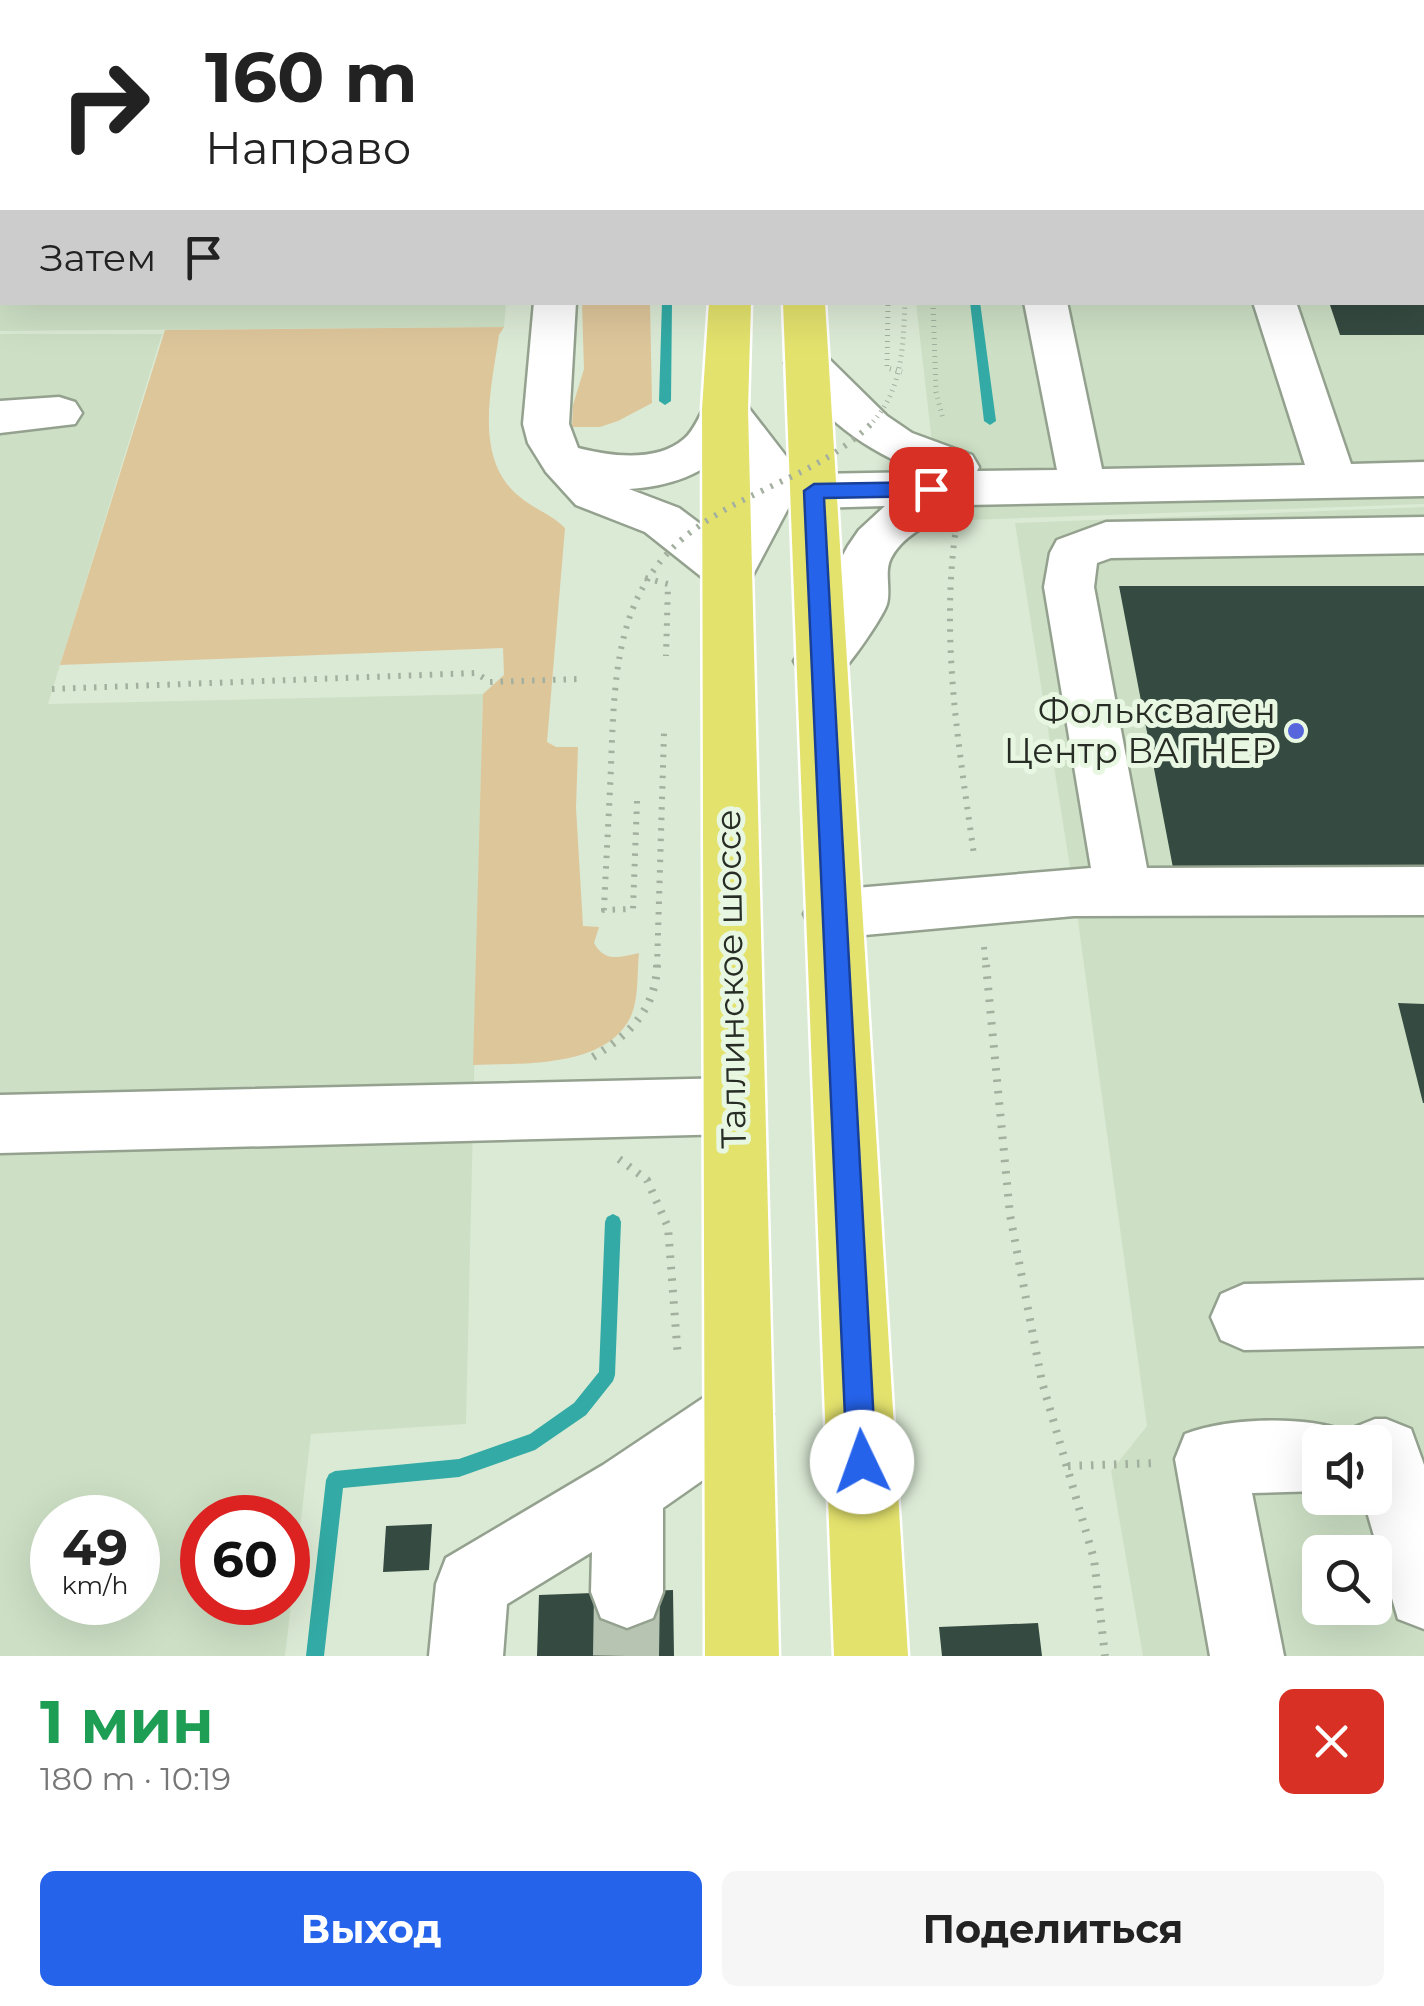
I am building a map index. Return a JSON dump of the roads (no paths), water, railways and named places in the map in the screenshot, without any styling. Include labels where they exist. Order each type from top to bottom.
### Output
[{"type":"main road","name":"Таллинское шоссе","points":[[730,305],[725,409],[742,1656]]},
{"type":"main road","points":[[804,305],[807,363],[800,479],[820,661],[871,1656]]},
{"type":"street","points":[[555,305],[546,424],[551,443],[562,460],[593,493],[662,520],[730,573],[774,491],[800,479],[954,475],[1318,476]]},
{"type":"street","points":[[1046,305],[1079,468]]},
{"type":"street","points":[[1275,305],[1318,476],[1314,537]]},
{"type":"street","points":[[807,363],[843,404],[871,427],[954,475],[1079,468],[1424,479]]},
{"type":"street","points":[[562,460],[612,473],[651,471],[701,450],[725,409],[773,468],[800,479]]},
{"type":"street","points":[[0,417],[59,413]]},
{"type":"street","points":[[820,661],[862,603],[865,559],[876,542],[954,475]]},
{"type":"street","points":[[1122,892],[1069,587],[1074,553],[1106,540],[1424,535]]},
{"type":"street","points":[[832,914],[982,898],[1122,892],[1424,890]]},
{"type":"street","points":[[0,1124],[732,1106]]},
{"type":"street","points":[[1244,1317],[1424,1313]]},
{"type":"street","points":[[466,1656],[472,1584],[628,1490],[739,1414]]},
{"type":"street","points":[[1247,1656],[1210,1459],[1302,1456]]},
{"type":"street","points":[[627,1592],[628,1490]]},
{"type":"street","points":[[1392,1500],[1424,1593]]},
{"type":"waterway","points":[[665,401],[667,305]]},
{"type":"waterway","points":[[975,305],[990,421]]},
{"type":"waterway","points":[[315,1656],[335,1480],[459,1468],[535,1441],[580,1409],[607,1375],[613,1222]]},
{"type":"tunnel","points":[[626,1656],[627,1592]]},
{"type":"place","name":"Фольксваген Центр ВАГНЕР","points":[[1296,731]]}]
